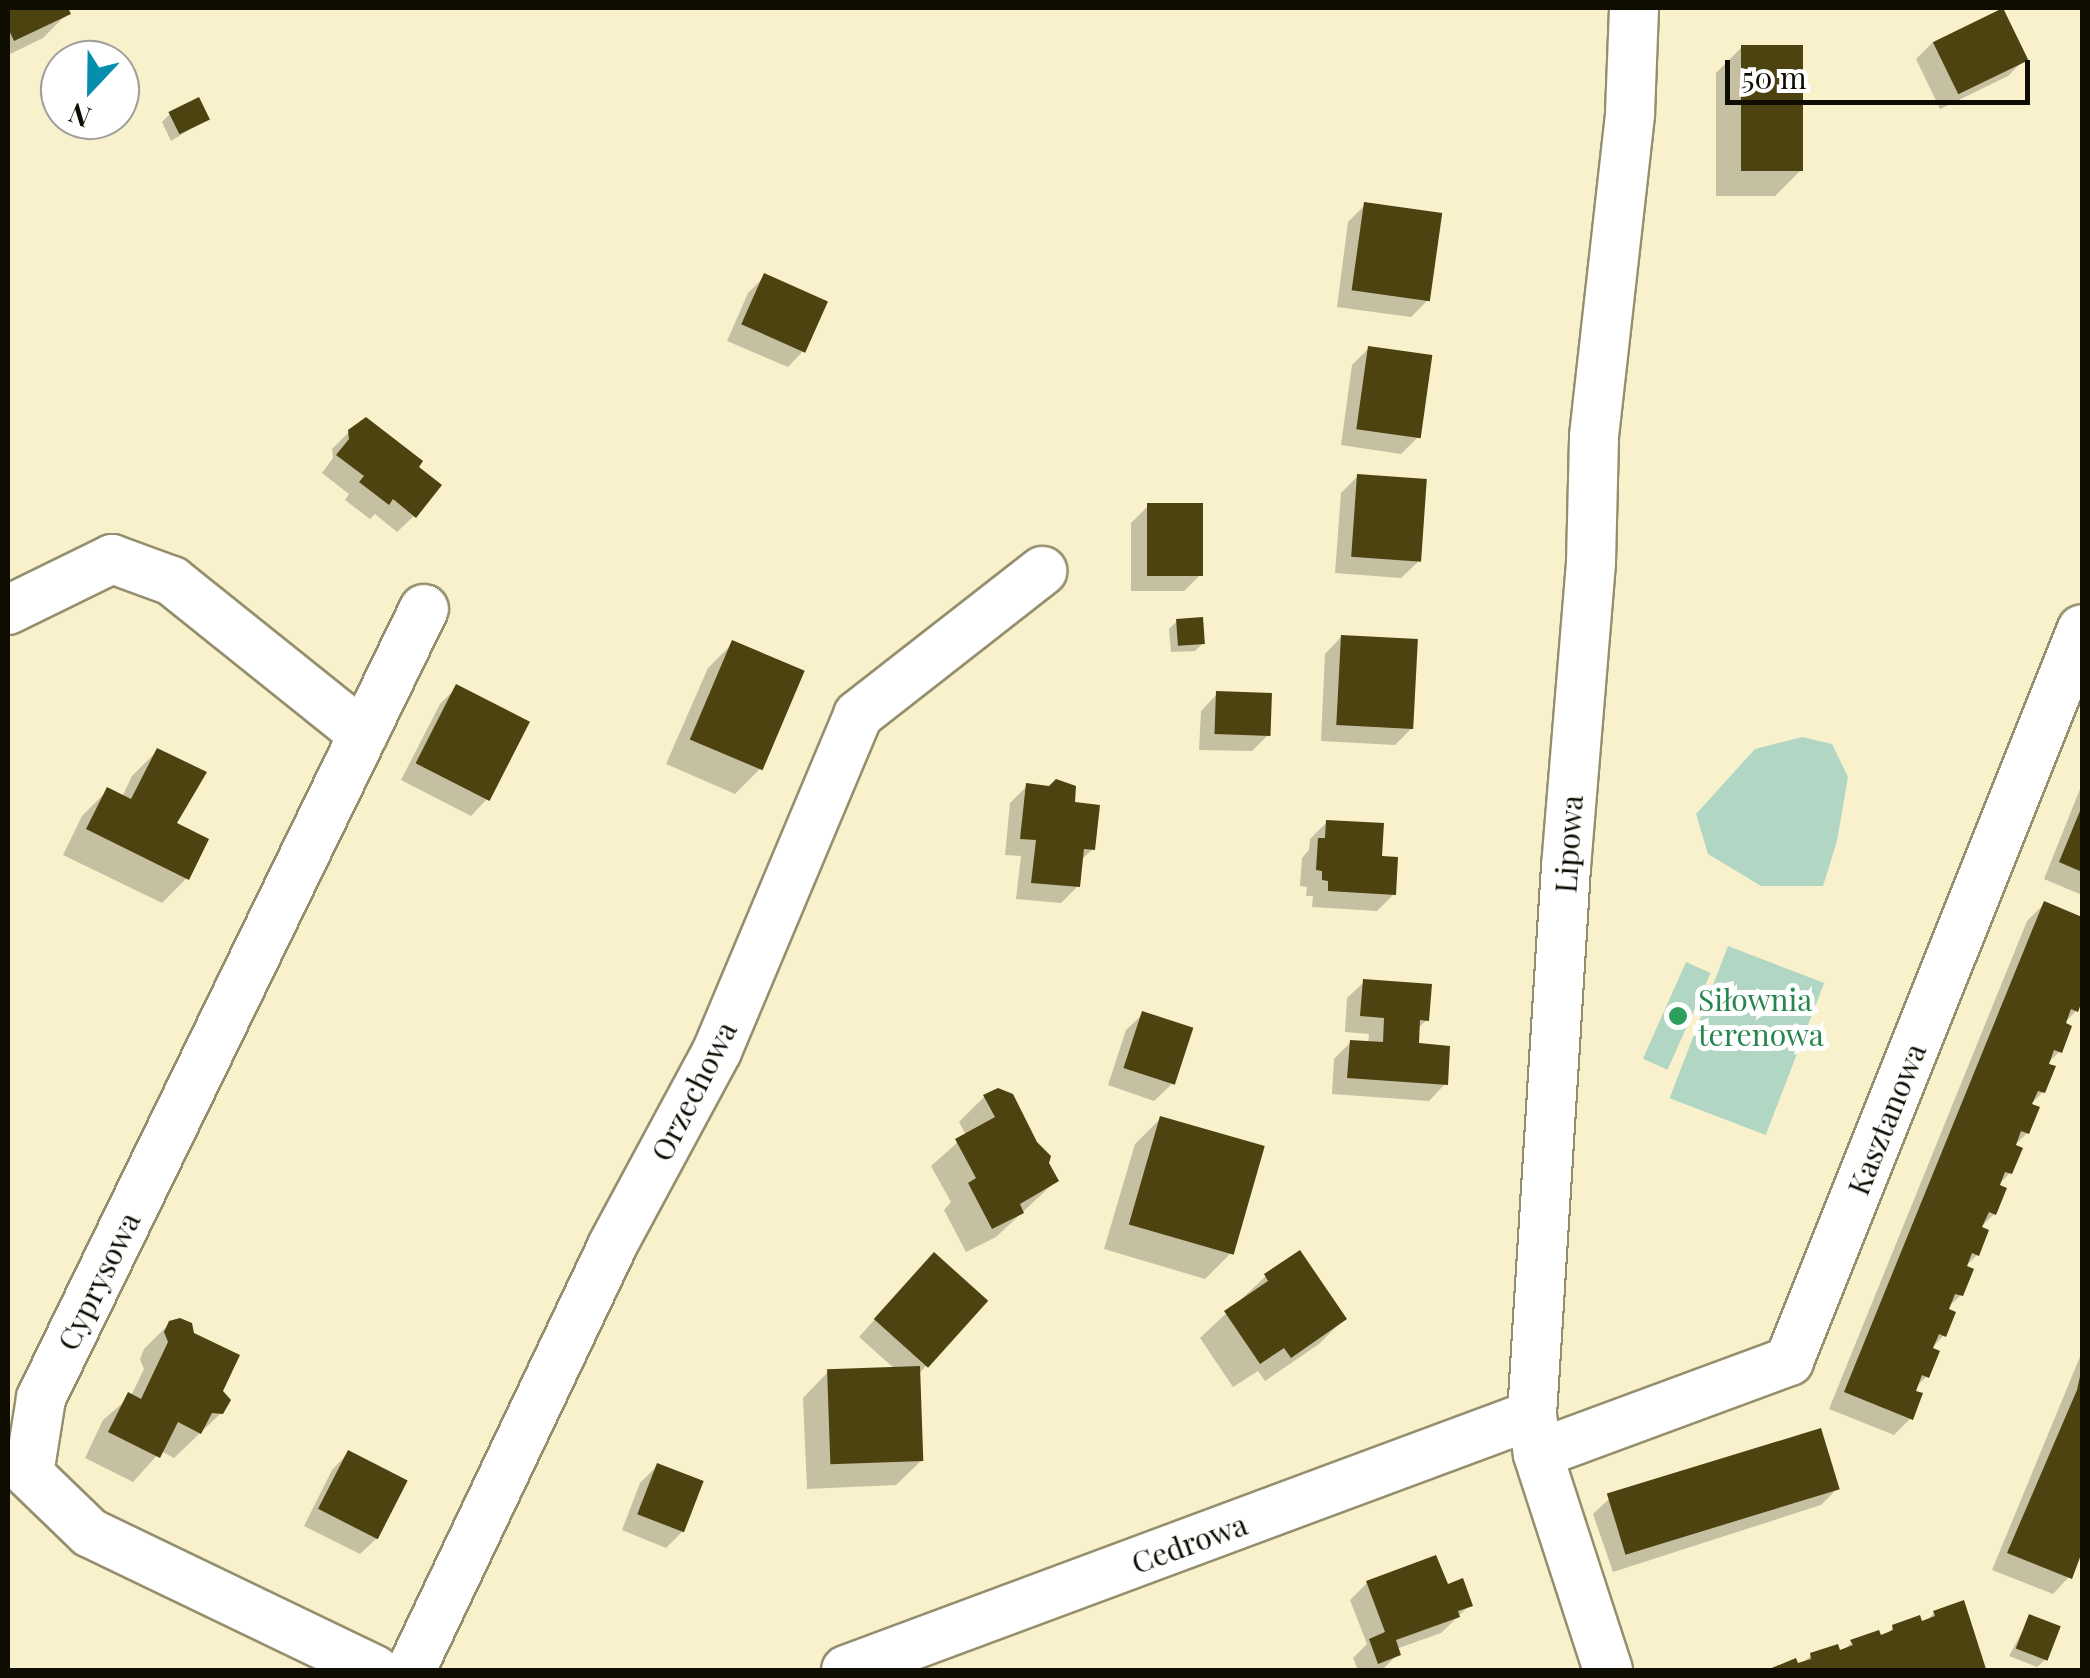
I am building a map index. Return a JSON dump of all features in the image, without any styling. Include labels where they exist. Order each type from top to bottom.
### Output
[{"type":"street","name":"Lipowa","points":[[1608,1670],[1535,1434],[1566,867],[1590,562],[1594,436],[1628,133],[1634,8]]},
{"type":"street","points":[[8,610],[112,558],[172,581],[363,734]]},
{"type":"street","name":"Orzechowa","points":[[411,1670],[612,1246],[717,1051],[858,716],[1042,571]]},
{"type":"street","name":"Cyprysowa","points":[[375,1670],[90,1533],[28,1474],[41,1398],[424,608]]},
{"type":"street","name":"Kasztanowa","points":[[1535,1434],[1789,1361],[2082,629]]},
{"type":"street","name":"Cedrowa","points":[[846,1670],[1535,1434]]},
{"type":"green space","points":[[1802,737],[1832,744],[1848,777],[1837,841],[1823,886],[1761,886],[1708,854],[1696,814],[1755,749]]},
{"type":"green space","points":[[1728,946],[1824,983],[1766,1135],[1670,1098]]},
{"type":"green space","name":"Siłownia terenowa","points":[[1686,962],[1711,973],[1668,1070],[1643,1059]]},
{"type":"building","points":[[8,8],[68,8],[71,14],[14,41],[8,28]]},
{"type":"building","points":[[2003,8],[2028,60],[1958,94],[1933,42]]},
{"type":"building","points":[[1741,45],[1803,45],[1803,171],[1741,171]]},
{"type":"building","points":[[199,97],[210,119],[179,134],[168,112]]},
{"type":"building","points":[[1364,202],[1442,213],[1430,301],[1352,290]]},
{"type":"building","points":[[764,273],[828,301],[805,353],[741,324]]},
{"type":"building","points":[[1368,346],[1432,355],[1421,438],[1356,429]]},
{"type":"building","points":[[366,417],[423,461],[419,467],[442,485],[416,518],[393,499],[389,505],[359,482],[364,476],[336,455],[349,439],[348,430]]},
{"type":"building","points":[[1357,474],[1427,479],[1421,562],[1351,557]]},
{"type":"building","points":[[1147,503],[1203,503],[1203,576],[1147,576]]},
{"type":"building","points":[[1203,617],[1205,644],[1178,646],[1176,619]]},
{"type":"building","points":[[1341,635],[1418,639],[1413,729],[1336,725]]},
{"type":"building","points":[[732,640],[805,671],[763,770],[690,739]]},
{"type":"building","points":[[456,684],[530,722],[490,801],[416,763]]},
{"type":"building","points":[[1216,691],[1272,693],[1270,736],[1214,734]]},
{"type":"building","points":[[157,748],[207,772],[177,823],[209,839],[189,880],[86,829],[107,787],[131,799]]},
{"type":"building","points":[[1056,779],[1076,786],[1075,802],[1100,805],[1095,850],[1084,849],[1080,887],[1031,883],[1036,840],[1020,839],[1026,783],[1049,786]]},
{"type":"building","points":[[2082,806],[2082,872],[2059,862]]},
{"type":"building","points":[[1326,820],[1384,823],[1382,856],[1398,857],[1396,895],[1328,891],[1328,881],[1322,880],[1322,871],[1316,870],[1318,838],[1325,838]]},
{"type":"building","points":[[2044,901],[2082,917],[2082,1001],[2078,1012],[2071,1009],[2066,1023],[2072,1026],[2062,1053],[2054,1050],[2049,1064],[2056,1066],[2045,1093],[2038,1091],[2032,1104],[2040,1107],[2029,1134],[2021,1131],[2016,1145],[2023,1148],[2012,1174],[2005,1172],[2000,1185],[2007,1188],[1996,1215],[1989,1212],[1982,1227],[1989,1230],[1979,1256],[1972,1253],[1967,1266],[1974,1269],[1963,1296],[1955,1294],[1949,1309],[1956,1312],[1946,1337],[1939,1334],[1933,1348],[1940,1351],[1929,1378],[1922,1375],[1916,1391],[1923,1393],[1913,1420],[1844,1392]]},
{"type":"building","points":[[1363,979],[1432,984],[1429,1021],[1420,1020],[1419,1043],[1450,1046],[1448,1085],[1347,1078],[1350,1040],[1383,1042],[1384,1018],[1360,1016]]},
{"type":"building","points":[[1142,1011],[1193,1028],[1175,1085],[1123,1068]]},
{"type":"building","points":[[998,1088],[1013,1094],[1037,1142],[1051,1156],[1049,1163],[1059,1181],[1020,1204],[1024,1213],[992,1229],[968,1183],[976,1178],[955,1139],[995,1117],[983,1095]]},
{"type":"building","points":[[1160,1116],[1265,1146],[1234,1255],[1129,1225]]},
{"type":"building","points":[[1300,1250],[1347,1319],[1291,1358],[1284,1348],[1260,1364],[1224,1311],[1268,1281],[1264,1274]]},
{"type":"building","points":[[934,1252],[988,1301],[928,1368],[874,1319]]},
{"type":"building","points":[[180,1318],[192,1323],[194,1333],[240,1355],[223,1391],[231,1400],[223,1414],[212,1413],[201,1434],[178,1422],[160,1458],[108,1432],[128,1392],[141,1399],[168,1342],[164,1332],[169,1321]]},
{"type":"building","points":[[920,1366],[923,1461],[830,1464],[827,1369]]},
{"type":"building","points":[[2082,1367],[2082,1552],[2072,1579],[2007,1553],[2077,1390]]},
{"type":"building","points":[[1821,1428],[1840,1489],[1625,1555],[1607,1493]]},
{"type":"building","points":[[348,1450],[408,1480],[378,1539],[318,1509]]},
{"type":"building","points":[[657,1463],[704,1481],[684,1532],[637,1514]]},
{"type":"building","points":[[1436,1555],[1448,1584],[1463,1578],[1473,1606],[1458,1611],[1460,1617],[1396,1640],[1401,1655],[1378,1664],[1369,1639],[1385,1632],[1366,1581]]},
{"type":"building","points":[[1964,1600],[1986,1669],[1767,1670],[1796,1658],[1798,1663],[1811,1659],[1810,1653],[1838,1644],[1840,1650],[1853,1645],[1850,1640],[1879,1630],[1881,1635],[1893,1630],[1892,1625],[1920,1615],[1922,1621],[1935,1616],[1933,1611]]},
{"type":"building","points":[[2029,1614],[2061,1626],[2047,1661],[2016,1649]]},
{"type":"place","name":"Siłownia terenowa","points":[[1678,1016]]}]
